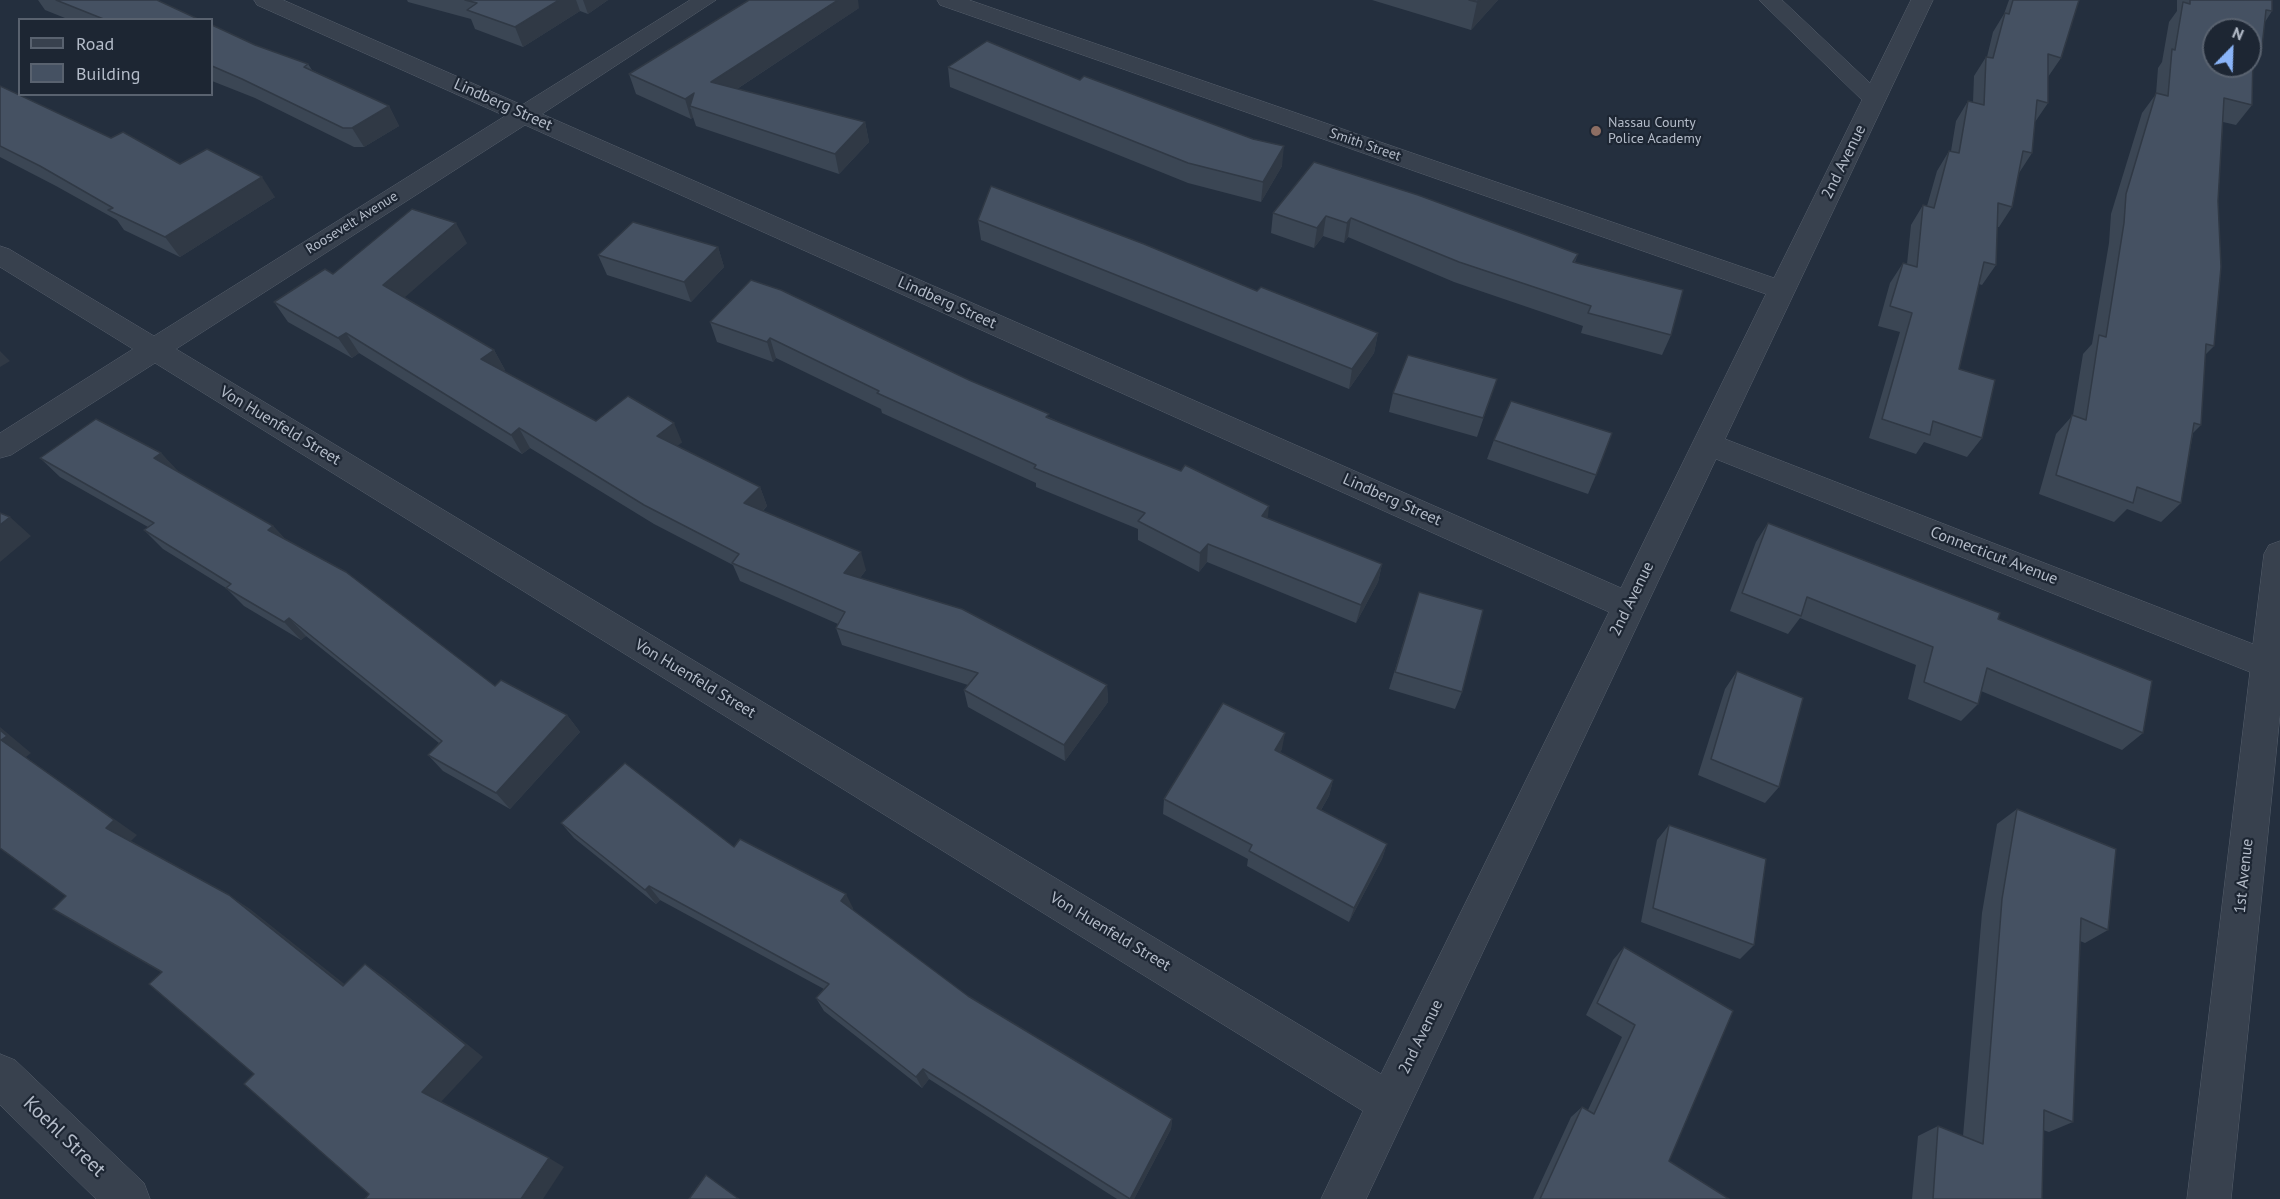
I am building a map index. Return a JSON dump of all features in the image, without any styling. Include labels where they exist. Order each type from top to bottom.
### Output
[{"type":"street","name":"Lindberg Street","points":[[266,0],[1629,606]]},
{"type":"street","name":"Roosevelt Avenue","points":[[0,447],[705,0]]},
{"type":"street","name":"Smith Street","points":[[948,0],[1782,290]]},
{"type":"street","points":[[1770,0],[1874,99]]},
{"type":"street","name":"2nd Avenue","points":[[1344,1199],[1922,0]]},
{"type":"street","name":"Von Huenfeld Street","points":[[0,255],[1390,1103]]},
{"type":"street","name":"Connecticut Avenue","points":[[1708,444],[2274,666]]},
{"type":"street","name":"1st Avenue","points":[[2209,1199],[2274,666],[2280,554]]},
{"type":"street","name":"Koehl Street","points":[[0,1075],[128,1199]]},
{"type":"building","points":[[56,0],[157,0],[196,18],[101,18]]},
{"type":"building","points":[[465,0],[559,0],[515,27],[467,10],[477,3]]},
{"type":"building","points":[[749,0],[838,0],[711,82],[865,122],[835,154],[690,106],[694,93],[685,99],[629,74]]},
{"type":"building","points":[[2013,0],[2079,0],[2061,58],[2048,54],[2048,103],[2037,100],[2032,153],[2023,151],[2012,207],[1998,203],[1996,265],[1984,262],[1959,369],[1995,380],[1982,438],[1933,421],[1930,435],[1882,419],[1912,313],[1890,306],[1903,263],[1917,267],[1923,205],[1934,208],[1949,151],[1959,153],[1968,101],[1984,105],[1986,57],[1993,58],[2005,13],[2009,14]]},
{"type":"building","points":[[2190,0],[2272,0],[2272,11],[2266,10],[2262,47],[2262,18],[2202,18],[2202,78],[2253,78],[2252,105],[2224,98],[2218,201],[2221,267],[2214,346],[2206,344],[2201,425],[2194,423],[2181,503],[2137,487],[2133,503],[2056,475],[2072,415],[2086,420],[2099,335],[2106,337],[2124,223],[2126,194],[2156,93],[2168,96],[2172,49],[2175,50],[2183,2],[2190,4]]},
{"type":"building","points":[[213,25],[255,45],[308,64],[304,67],[389,106],[352,128],[343,128],[213,66]]},
{"type":"building","points":[[987,41],[1080,80],[1084,76],[1253,139],[1284,146],[1263,182],[1188,163],[948,67]]},
{"type":"building","points":[[0,86],[111,138],[123,132],[180,164],[207,149],[262,177],[165,237],[108,210],[113,208],[0,146]]},
{"type":"building","points":[[1314,162],[1418,195],[1578,254],[1573,262],[1683,290],[1671,335],[1588,313],[1591,306],[1459,262],[1351,218],[1347,223],[1326,216],[1317,228],[1273,213]]},
{"type":"building","points":[[991,186],[1144,244],[1257,291],[1261,287],[1378,333],[1352,369],[978,220]]},
{"type":"building","points":[[412,209],[456,223],[383,285],[494,350],[481,359],[596,421],[628,396],[674,423],[657,436],[760,487],[744,503],[861,552],[844,573],[962,609],[1107,685],[1064,745],[964,690],[978,673],[836,628],[845,612],[732,563],[739,554],[644,505],[519,428],[511,435],[346,333],[338,338],[274,302],[325,269],[333,274]]},
{"type":"building","points":[[633,222],[718,247],[684,282],[598,255]]},
{"type":"building","points":[[751,280],[781,290],[969,380],[1049,414],[1046,417],[1181,471],[1185,465],[1269,506],[1262,516],[1382,564],[1361,605],[1208,544],[1200,553],[1138,521],[1145,513],[1034,468],[1036,465],[877,393],[879,391],[770,338],[767,342],[710,322]]},
{"type":"building","points":[[1408,355],[1497,379],[1483,418],[1393,393]]},
{"type":"building","points":[[1511,401],[1612,433],[1596,475],[1494,440]]},
{"type":"building","points":[[96,419],[161,453],[154,458],[273,526],[268,530],[346,572],[495,686],[501,680],[567,715],[496,793],[428,755],[442,741],[289,618],[284,622],[226,588],[231,584],[144,530],[154,523],[40,458]]},
{"type":"building","points":[[0,513],[10,517],[0,525]]},
{"type":"building","points":[[1768,523],[2000,613],[1998,619],[2152,681],[2143,733],[1987,668],[1978,704],[1924,682],[1933,647],[1807,597],[1801,616],[1742,593]]},
{"type":"building","points":[[1419,592],[1483,610],[1462,692],[1395,672]]},
{"type":"building","points":[[1737,671],[1803,698],[1779,787],[1711,759]]},
{"type":"building","points":[[1223,703],[1285,733],[1275,750],[1333,780],[1317,808],[1387,844],[1354,908],[1249,851],[1252,845],[1164,799]]},
{"type":"building","points":[[0,730],[7,736],[1,740],[114,820],[106,828],[229,895],[343,986],[365,964],[466,1045],[422,1092],[549,1158],[521,1199],[365,1199],[369,1194],[244,1084],[254,1074],[149,984],[162,972],[53,909],[66,896],[0,848]]},
{"type":"building","points":[[625,763],[734,847],[740,839],[846,894],[841,901],[968,996],[1172,1119],[1130,1199],[923,1069],[916,1077],[816,998],[829,984],[649,886],[645,890],[561,823]]},
{"type":"building","points":[[2017,809],[2116,849],[2108,930],[2081,918],[2073,1122],[2044,1110],[2042,1199],[1933,1199],[1938,1126],[1983,1144],[2002,899]]},
{"type":"building","points":[[1669,825],[1766,859],[1754,945],[1653,908]]},
{"type":"building","points":[[1624,947],[1733,1011],[1669,1161],[1729,1199],[1540,1199],[1582,1107],[1594,1114],[1635,1025],[1597,1003]]},
{"type":"building","points":[[706,1175],[739,1199],[689,1199]]},
{"type":"place","name":"Nassau County Police Academy","points":[[1596,131]]}]
